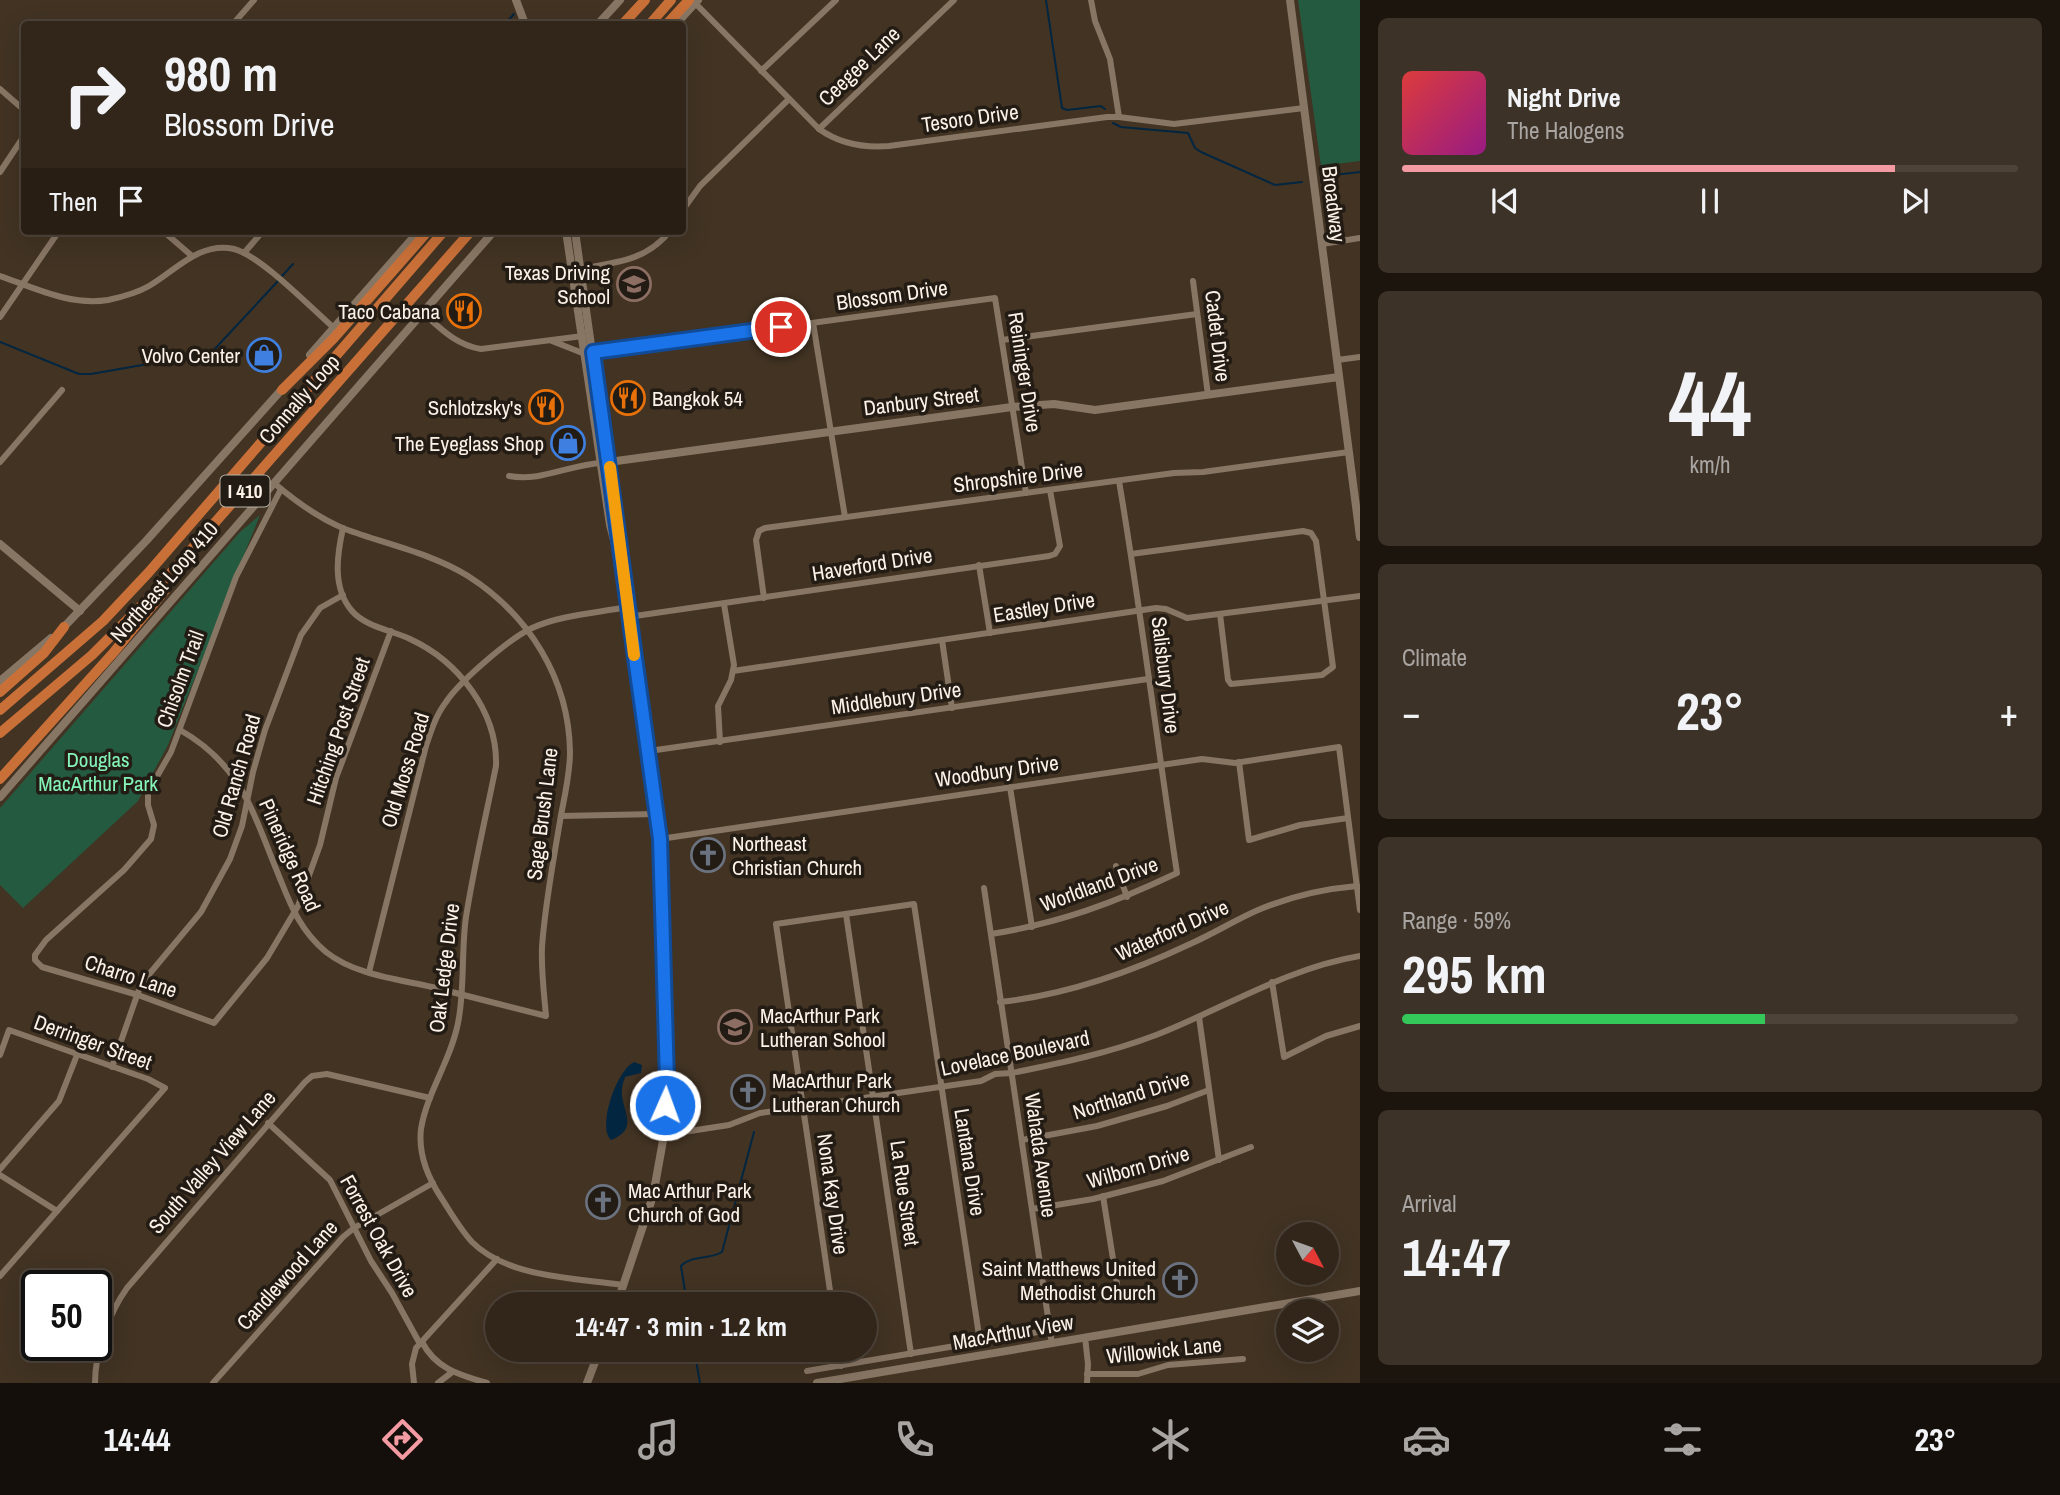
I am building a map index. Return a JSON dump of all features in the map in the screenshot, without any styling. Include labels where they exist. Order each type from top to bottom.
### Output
[{"type":"highway","points":[[626,21],[645,0]]},
{"type":"highway","points":[[653,21],[671,0]]},
{"type":"highway","points":[[671,21],[694,1]]},
{"type":"highway","points":[[282,390],[334,338],[424,235]]},
{"type":"highway","name":"Connally Loop","points":[[0,710],[103,621],[149,572],[441,235]]},
{"type":"highway","name":"Connally Loop","points":[[0,733],[113,636],[226,513],[468,235]]},
{"type":"highway","points":[[0,779],[114,652],[226,513]]},
{"type":"highway","points":[[0,692],[44,653],[64,626]]},
{"type":"main road","points":[[516,0],[525,21]]},
{"type":"main road","points":[[601,21],[620,0]]},
{"type":"main road","name":"Broadway","points":[[1290,0],[1360,537]]},
{"type":"main road","points":[[678,21],[694,1]]},
{"type":"main road","name":"Northeast Loop 410","points":[[0,681],[80,611],[146,541],[282,390],[415,235]]},
{"type":"main road","name":"Northeast Loop 410","points":[[0,797],[277,486],[491,235]]},
{"type":"main road","points":[[567,235],[577,269],[605,462],[622,552],[621,568],[660,839],[667,1081],[664,1135],[653,1196],[621,1292]]},
{"type":"main road","points":[[576,235],[583,336],[589,353]]},
{"type":"main road","name":"Danbury Street","points":[[605,462],[1012,407],[1054,404],[1095,410],[1339,377]]},
{"type":"main road","points":[[0,544],[80,611]]},
{"type":"main road","points":[[0,779],[99,685]]},
{"type":"main road","name":"MacArthur View","points":[[817,1383],[1360,1291]]},
{"type":"main road","points":[[587,1383],[595,1362]]},
{"type":"street","points":[[236,21],[254,0]]},
{"type":"street","points":[[761,71],[836,0]]},
{"type":"street","name":"Ceegee Lane","points":[[819,130],[954,0]]},
{"type":"street","points":[[1091,0],[1096,23],[1110,59],[1119,117]]},
{"type":"street","name":"Tesoro Drive","points":[[694,1],[819,130],[849,144],[878,147],[1119,117],[1174,124],[1304,108]]},
{"type":"street","points":[[0,89],[21,107]]},
{"type":"street","points":[[686,205],[700,186],[789,99]]},
{"type":"street","points":[[0,172],[21,140]]},
{"type":"street","points":[[0,317],[56,235]]},
{"type":"street","points":[[168,235],[192,256]]},
{"type":"street","points":[[244,253],[260,235]]},
{"type":"street","points":[[577,269],[623,262],[639,256],[653,248],[666,235]]},
{"type":"street","points":[[1321,244],[1360,239]]},
{"type":"street","points":[[0,276],[70,299],[108,300],[147,287],[192,256],[217,247],[232,248],[244,253],[284,284],[334,328]]},
{"type":"street","name":"Cadet Drive","points":[[1193,281],[1208,395]]},
{"type":"street","name":"Blossom Drive","points":[[589,353],[995,299]]},
{"type":"street","name":"Reininger Drive","points":[[995,299],[1026,493]]},
{"type":"street","points":[[423,313],[452,338],[474,348],[494,349],[583,336]]},
{"type":"street","points":[[1002,340],[1198,314]]},
{"type":"street","points":[[813,323],[845,517]]},
{"type":"street","points":[[552,341],[589,353]]},
{"type":"street","points":[[1337,360],[1360,357]]},
{"type":"street","points":[[0,461],[62,390]]},
{"type":"street","name":"Shropshire Drive","points":[[764,598],[756,541],[759,531],[765,528],[1349,452]]},
{"type":"street","name":"Danbury Street","points":[[509,476],[534,478],[578,465],[605,462]]},
{"type":"street","name":"Salisbury Drive","points":[[1119,481],[1177,873]]},
{"type":"street","name":"Sage Brush Lane","points":[[277,486],[316,515],[343,528],[454,568],[485,587],[528,629],[553,673],[568,725],[569,765],[542,947],[546,1016]]},
{"type":"street","name":"Chisolm Trail","points":[[38,964],[35,955],[46,940],[111,883],[151,839],[154,825],[148,792],[162,770],[180,730],[236,577],[277,486]]},
{"type":"street","name":"Haverford Drive","points":[[628,617],[1055,554],[1060,546],[1050,490]]},
{"type":"street","points":[[343,528],[337,558],[343,595]]},
{"type":"street","points":[[1131,554],[1308,532],[1312,534],[1317,541],[1333,663],[1330,671],[1322,675],[1231,684],[1228,680],[1220,614]]},
{"type":"street","points":[[979,565],[990,633]]},
{"type":"street","name":"Oak Ledge Drive","points":[[343,595],[359,617],[438,655],[464,682],[488,719],[494,736],[496,756],[466,919],[456,1035],[430,1098],[422,1127],[421,1143],[425,1166],[465,1234],[478,1247],[497,1259],[549,1276],[623,1285]]},
{"type":"street","name":"Old Ranch Road","points":[[112,1067],[146,977],[195,918],[217,886],[230,859],[242,826],[265,730],[301,635],[320,608],[343,595]]},
{"type":"street","name":"Eastley Drive","points":[[733,671],[1140,610],[1166,609],[1187,618],[1360,596]]},
{"type":"street","points":[[720,742],[718,706],[733,671],[724,604]]},
{"type":"street","name":"Old Moss Road","points":[[369,972],[426,746],[446,700],[528,629],[554,620],[627,607]]},
{"type":"street","name":"Hitching Post Street","points":[[214,1023],[267,958],[307,886],[320,845],[335,778],[391,631]]},
{"type":"street","points":[[942,640],[952,708]]},
{"type":"street","name":"Middlebury Drive","points":[[649,751],[1148,679]]},
{"type":"street","name":"Pineridge Road","points":[[180,730],[223,761],[239,785],[294,913],[306,932],[327,952],[352,967],[369,972],[546,1016]]},
{"type":"street","name":"Woodbury Drive","points":[[660,839],[1202,758],[1227,763],[1339,747],[1348,817]]},
{"type":"street","points":[[1239,762],[1249,840],[1300,825],[1348,817],[1360,910]]},
{"type":"street","points":[[1010,787],[1032,927]]},
{"type":"street","points":[[561,816],[657,814]]},
{"type":"street","points":[[1116,866],[1128,897]]},
{"type":"street","name":"Worldland Drive","points":[[991,934],[1077,915],[1128,897],[1177,873]]},
{"type":"street","name":"Waterford Drive","points":[[1000,1002],[1081,986],[1127,971],[1190,944],[1255,911],[1290,898],[1357,886]]},
{"type":"street","name":"Wahada Avenue","points":[[984,888],[1052,1344]]},
{"type":"street","name":"Lantana Drive","points":[[846,914],[914,904],[980,1342]]},
{"type":"street","name":"Nona Kay Drive","points":[[830,1292],[776,924],[846,914]]},
{"type":"street","name":"La Rue Street","points":[[846,914],[911,1354]]},
{"type":"street","name":"Lovelace Boulevard","points":[[664,1135],[730,1125],[761,1113],[981,1081],[995,1074],[1089,1057],[1155,1035],[1316,965],[1360,956]]},
{"type":"street","name":"Charro Lane","points":[[38,964],[138,995],[214,1023]]},
{"type":"street","points":[[1272,982],[1284,1057],[1326,1036],[1360,1026]]},
{"type":"street","points":[[1199,1017],[1219,1160]]},
{"type":"street","name":"Derringer Street","points":[[0,1055],[9,1030],[165,1088],[57,1211]]},
{"type":"street","points":[[0,1169],[59,1101],[77,1055]]},
{"type":"street","name":"South Valley View Lane","points":[[95,1383],[97,1360],[116,1306],[127,1288],[268,1123],[312,1076],[339,1076],[430,1098]]},
{"type":"street","name":"Northland Drive","points":[[1022,1140],[1097,1126],[1167,1106],[1209,1090]]},
{"type":"street","name":"Forrest Oak Drive","points":[[268,1123],[330,1180],[419,1345],[451,1373]]},
{"type":"street","name":"Wilborn Drive","points":[[1032,1209],[1103,1196],[1163,1181],[1251,1147]]},
{"type":"street","points":[[0,1175],[57,1211],[3,1268],[0,1276]]},
{"type":"street","name":"Candlewood Lane","points":[[213,1383],[343,1237],[433,1183]]},
{"type":"street","points":[[1103,1196],[1117,1284]]},
{"type":"street","points":[[414,1383],[412,1364],[419,1345],[497,1259]]},
{"type":"street","name":"MacArthur View","points":[[877,1360],[1050,1330]]},
{"type":"street","points":[[1084,1337],[1087,1383]]},
{"type":"street","name":"Willowick Lane","points":[[1087,1374],[1138,1374],[1168,1365],[1244,1359]]},
{"type":"street","points":[[840,1362],[841,1366]]},
{"type":"street","name":"MacArthur View","points":[[807,1371],[864,1362]]},
{"type":"street","points":[[876,1362],[879,1373]]},
{"type":"street","points":[[438,1383],[451,1373],[487,1383]]},
{"type":"green space","points":[[1298,0],[1360,0],[1360,161],[1321,166]]},
{"type":"green space","name":"Douglas MacArthur Park","points":[[260,515],[168,745],[138,801],[23,908],[0,885],[0,808],[240,532]]},
{"type":"water","points":[[634,1062],[642,1065],[641,1073],[625,1077],[622,1088],[627,1126],[619,1136],[611,1140],[606,1123],[611,1099],[621,1076]]},
{"type":"waterway","points":[[1046,0],[1062,108],[1067,110],[1101,106],[1105,109]]},
{"type":"waterway","points":[[508,21],[514,14]]},
{"type":"waterway","points":[[1113,123],[1121,127],[1188,133],[1195,148],[1201,152],[1275,185],[1302,182]]},
{"type":"waterway","points":[[1324,176],[1360,172]]},
{"type":"waterway","points":[[282,276],[293,264]]},
{"type":"waterway","points":[[0,342],[79,374],[211,353],[279,280]]},
{"type":"waterway","points":[[685,1292],[681,1266],[690,1260],[722,1252],[754,1132]]},
{"type":"waterway","points":[[696,1362],[700,1383]]},
{"type":"slow traffic","points":[[610,467],[634,655]]},
{"type":"place","name":"Texas Driving School","points":[[634,284]]},
{"type":"place","name":"Taco Cabana","points":[[464,311]]},
{"type":"place","name":"Volvo Center","points":[[264,355]]},
{"type":"place","name":"Bangkok 54","points":[[628,398]]},
{"type":"place","name":"Schlotzsky's","points":[[546,407]]},
{"type":"place","name":"The Eyeglass Shop","points":[[568,443]]},
{"type":"place","name":"Northeast Christian Church","points":[[708,855]]},
{"type":"place","name":"MacArthur Park Lutheran School","points":[[735,1027]]},
{"type":"place","name":"MacArthur Park Lutheran Church","points":[[748,1092]]},
{"type":"place","name":"Mac Arthur Park Church of God","points":[[603,1202]]},
{"type":"place","name":"Saint Matthews United Methodist Church","points":[[1180,1280]]},
{"type":"route","points":[[665,1105],[667,1081],[660,839],[593,352],[781,327]]}]
